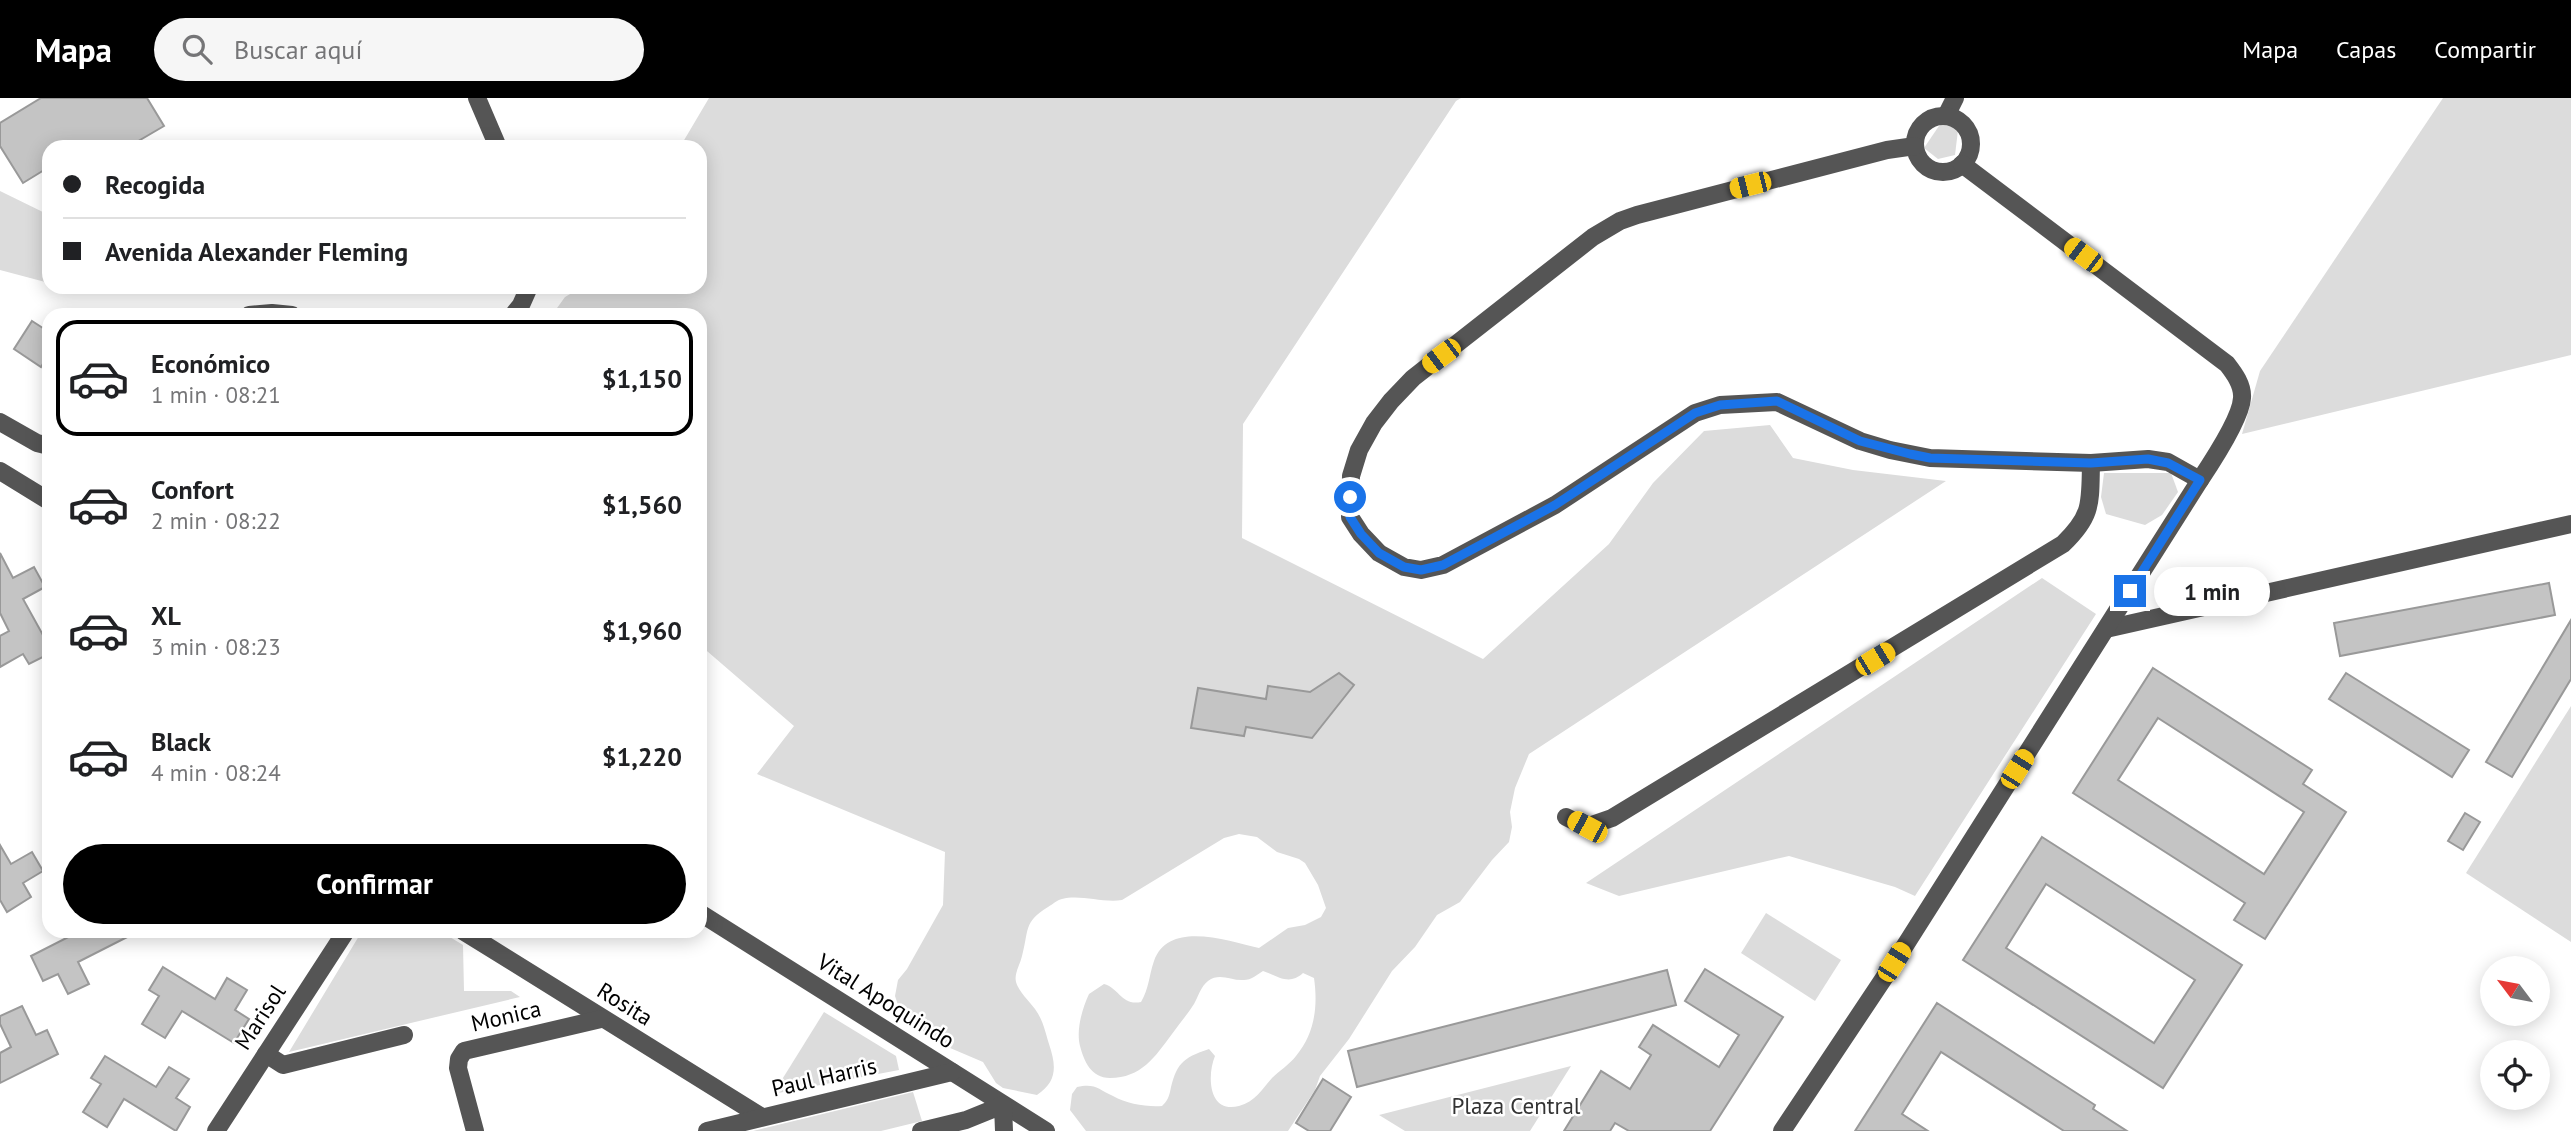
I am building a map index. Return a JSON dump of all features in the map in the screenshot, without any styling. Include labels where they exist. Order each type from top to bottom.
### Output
[{"type":"street","points":[[477,98],[495,140]]},
{"type":"street","points":[[1945,116],[1955,98]]},
{"type":"street","points":[[1945,116],[1964,125],[1971,145],[1962,164],[1946,172],[1936,171],[1921,162],[1915,146],[1922,126],[1936,117],[1945,116]]},
{"type":"street","points":[[1915,146],[1888,150],[1637,215],[1620,221],[1593,237],[1413,378],[1391,401],[1374,423],[1359,450],[1351,476],[1350,517],[1361,534],[1379,553],[1404,567],[1421,570],[1443,565],[1555,505],[1695,413],[1720,405],[1752,402],[1777,401],[1860,441],[1917,455],[2091,463],[2148,459],[2168,463],[2200,480]]},
{"type":"street","points":[[1782,1131],[1894,962],[2200,480],[2229,433],[2242,399],[2241,386],[2234,372],[2217,355],[1962,164]]},
{"type":"street","points":[[0,422],[42,444]]},
{"type":"street","points":[[1566,817],[1587,827],[1612,818],[2063,544],[2085,518],[2090,505],[2091,463]]},
{"type":"street","points":[[0,471],[42,497]]},
{"type":"street","points":[[2106,629],[2571,524]]},
{"type":"street","name":"Vital Apoquindo","points":[[707,917],[1045,1131]]},
{"type":"street","name":"Marisol","points":[[216,1131],[340,938]]},
{"type":"street","name":"Rosita","points":[[474,938],[762,1117]]},
{"type":"street","name":"Monica","points":[[475,1131],[458,1068],[458,1059],[464,1051],[601,1019]]},
{"type":"street","points":[[265,1054],[284,1065],[404,1035]]},
{"type":"street","name":"Paul Harris","points":[[707,1131],[952,1072]]},
{"type":"street","points":[[921,1131],[1003,1105],[1003,1131]]},
{"type":"green space","points":[[709,98],[1461,98],[1456,101],[1243,424],[1242,538],[1483,659],[1609,544],[1653,483],[1704,431],[1770,425],[1793,458],[1853,470],[1946,481],[1529,754],[1515,788],[1510,812],[1512,827],[1509,842],[1460,902],[1437,915],[1415,947],[1392,971],[1349,1039],[1320,1076],[1315,1090],[1288,1131],[1086,1131],[1070,1110],[1072,1094],[1077,1087],[1092,1086],[1130,1103],[1162,1106],[1182,1063],[1209,1049],[1215,1056],[1211,1082],[1216,1099],[1229,1107],[1239,1106],[1254,1098],[1293,1059],[1307,1038],[1314,1019],[1314,978],[1303,973],[1293,979],[1263,971],[1247,980],[1212,978],[1203,986],[1191,1008],[1153,1058],[1139,1070],[1121,1077],[1103,1077],[1089,1068],[1080,1046],[1079,1026],[1089,994],[1104,984],[1129,1001],[1141,1002],[1154,961],[1162,948],[1173,940],[1201,936],[1259,948],[1288,928],[1305,925],[1321,917],[1326,908],[1318,885],[1305,863],[1299,859],[1277,852],[1257,837],[1239,834],[1224,838],[1122,900],[1069,898],[1058,900],[1040,912],[1028,928],[1016,972],[1019,989],[1040,1017],[1053,1059],[1052,1078],[1037,1095],[1003,1088],[996,1083],[983,1062],[929,1039],[914,1019],[900,1011],[895,996],[898,980],[943,905],[945,852],[757,774],[794,726],[707,651],[707,308],[557,308],[570,294],[707,294],[707,140],[684,140]]},
{"type":"green space","points":[[2443,98],[2571,98],[2571,355],[2242,434],[2260,371]]},
{"type":"green space","points":[[1943,120],[1958,130],[1955,155],[1938,159],[1924,148]]},
{"type":"green space","points":[[0,191],[42,212],[42,281],[0,270]]},
{"type":"green space","points":[[2104,473],[2171,473],[2178,492],[2162,515],[2145,525],[2106,514],[2101,497]]},
{"type":"green space","points":[[2042,578],[2096,614],[1915,896],[1895,887],[1789,856],[1619,896],[1586,883]]},
{"type":"green space","points":[[2571,706],[2571,942],[2466,873]]},
{"type":"green space","points":[[1766,913],[1841,960],[1815,1001],[1741,953]]},
{"type":"green space","points":[[358,938],[452,938],[463,945],[464,991],[511,991],[520,997],[289,1052]]},
{"type":"green space","points":[[824,1012],[896,1056],[899,1070],[773,1094]]},
{"type":"green space","name":"Plaza Central","points":[[1571,1066],[1530,1131],[1405,1131],[1379,1115]]},
{"type":"green space","points":[[913,1092],[922,1121],[881,1131],[753,1131]]},
{"type":"building","points":[[41,98],[147,98],[164,126],[140,140],[42,140],[42,171],[23,183],[0,146],[0,123]]},
{"type":"building","points":[[32,321],[42,327],[41,367],[14,349]]},
{"type":"building","points":[[0,553],[13,578],[34,567],[42,582],[42,589],[23,599],[42,633],[42,658],[29,664],[23,654],[0,667],[0,636],[9,631],[0,613]]},
{"type":"building","points":[[2549,583],[2555,615],[2340,656],[2334,623]]},
{"type":"building","points":[[2571,620],[2571,679],[2512,777],[2486,762]]},
{"type":"building","points":[[2153,668],[2312,770],[2303,784],[2346,812],[2265,939],[2234,920],[2245,903],[2073,793]],"holes":[[[2158,718],[2304,812],[2264,874],[2118,780]]]},
{"type":"building","points":[[1339,673],[1354,685],[1312,738],[1246,727],[1244,736],[1191,728],[1198,688],[1266,699],[1268,686],[1310,692]]},
{"type":"building","points":[[2346,673],[2469,750],[2452,777],[2329,699]]},
{"type":"building","points":[[2465,813],[2480,822],[2463,850],[2448,841]]},
{"type":"building","points":[[2042,837],[2242,965],[2163,1088],[1963,960]],"holes":[[[2046,884],[2195,980],[2154,1043],[2006,948]]]},
{"type":"building","points":[[0,845],[11,864],[32,852],[42,872],[23,883],[31,897],[7,912],[0,900]]},
{"type":"building","points":[[66,938],[125,938],[78,962],[89,984],[68,994],[58,974],[43,981],[31,956]]},
{"type":"building","points":[[163,967],[215,999],[227,978],[247,990],[235,1010],[249,1019],[234,1043],[182,1011],[165,1038],[142,1024],[159,996],[149,990]]},
{"type":"building","points":[[1705,969],[1783,1017],[1710,1131],[1629,1131],[1615,1123],[1610,1131],[1564,1131],[1601,1071],[1630,1089],[1651,1055],[1639,1047],[1653,1025],[1719,1067],[1739,1035],[1685,1001]]},
{"type":"building","points":[[1667,970],[1676,1005],[1357,1087],[1348,1051]]},
{"type":"building","points":[[1937,1003],[2095,1105],[2093,1109],[2127,1131],[2064,1131],[1941,1052],[1902,1114],[1928,1131],[1855,1131]]},
{"type":"building","points":[[22,1006],[36,1035],[47,1030],[58,1054],[0,1083],[0,1053],[11,1047],[0,1024],[0,1016]]},
{"type":"building","points":[[105,1056],[156,1087],[169,1067],[189,1079],[176,1098],[190,1107],[176,1131],[124,1099],[107,1127],[83,1112],[101,1084],[91,1078]]},
{"type":"building","points":[[1323,1079],[1351,1097],[1330,1131],[1309,1131],[1296,1123]]},
{"type":"route","points":[[1350,497],[1350,517],[1379,553],[1404,567],[1421,570],[1443,565],[1555,505],[1695,413],[1720,405],[1777,401],[1860,441],[1930,458],[2091,463],[2148,459],[2168,463],[2200,480],[2130,591]]}]
